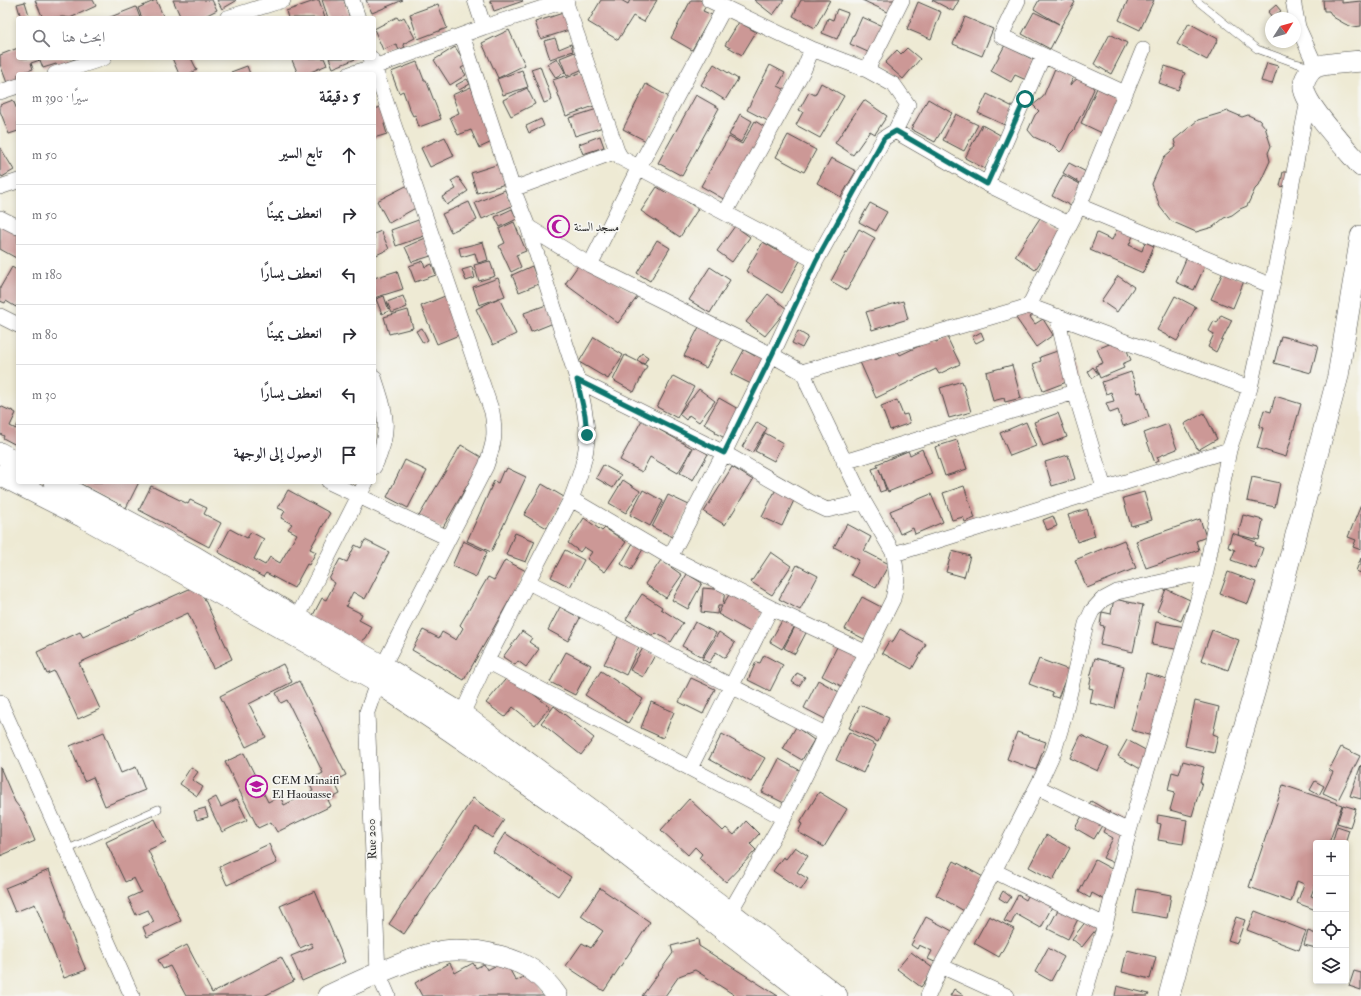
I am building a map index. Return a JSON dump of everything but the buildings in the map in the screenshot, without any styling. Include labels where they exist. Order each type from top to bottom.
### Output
[{"type":"main road","points":[[1361,61],[1316,67],[1306,76],[1304,88],[1308,100],[1324,122],[1361,166]]},
{"type":"main road","points":[[1169,996],[1256,686],[1338,376],[1359,260],[1361,236]]},
{"type":"main road","points":[[0,453],[16,462]]},
{"type":"main road","points":[[0,475],[16,483]]},
{"type":"main road","points":[[18,484],[380,674],[462,714],[730,912],[836,996]]},
{"type":"main road","points":[[58,484],[192,555],[297,618],[380,674],[452,732],[607,840],[809,996]]},
{"type":"main road","points":[[328,996],[378,972],[426,954],[455,950],[482,952],[510,959],[535,971],[551,987],[557,996]]},
{"type":"street","points":[[234,16],[283,0]]},
{"type":"street","points":[[352,0],[357,16]]},
{"type":"street","points":[[475,0],[484,27]]},
{"type":"street","points":[[354,72],[372,62],[462,35],[566,0],[617,151],[621,158],[816,261]]},
{"type":"street","points":[[670,556],[724,453],[816,261],[884,138],[896,131],[908,105],[894,85],[867,70],[812,49],[708,0]]},
{"type":"street","points":[[867,70],[902,0]]},
{"type":"street","points":[[1018,0],[1001,36],[1125,93]]},
{"type":"street","points":[[1293,0],[1298,28],[1316,67]]},
{"type":"street","points":[[590,265],[639,167],[724,8]]},
{"type":"street","points":[[462,35],[513,189],[528,227],[577,380],[585,415],[587,435],[585,455],[571,499],[487,661],[462,714]]},
{"type":"street","points":[[725,213],[804,69],[812,49]]},
{"type":"street","points":[[1029,306],[1079,206],[1142,50]]},
{"type":"street","points":[[987,184],[1043,56]]},
{"type":"street","points":[[61,72],[98,60]]},
{"type":"street","name":"Rue 200","points":[[372,62],[375,72]]},
{"type":"street","name":"Rue 200","points":[[376,74],[492,412],[495,429],[493,446],[486,466],[380,674],[368,712],[378,972],[388,996]]},
{"type":"street","points":[[0,92],[16,87]]},
{"type":"street","points":[[1084,996],[1129,832],[1206,572],[1229,450],[1250,388],[1272,286],[1308,100]]},
{"type":"street","points":[[896,131],[987,184],[1069,224]]},
{"type":"street","points":[[513,189],[617,151]]},
{"type":"street","points":[[0,187],[16,182]]},
{"type":"street","points":[[1079,206],[1272,286]]},
{"type":"street","points":[[0,218],[16,226]]},
{"type":"street","points":[[528,227],[590,265],[772,355],[802,372],[864,502],[894,554],[897,579],[894,599],[784,818],[730,912]]},
{"type":"street","points":[[802,372],[1029,306],[1250,388]]},
{"type":"street","points":[[0,316],[16,324]]},
{"type":"street","points":[[1057,316],[1075,392],[1104,488]]},
{"type":"street","points":[[577,380],[724,453],[810,502],[828,510],[864,502]]},
{"type":"street","points":[[376,388],[379,404],[386,426],[384,442],[376,462]]},
{"type":"street","points":[[844,462],[1075,392]]},
{"type":"street","points":[[894,554],[1229,450]]},
{"type":"street","points":[[333,484],[448,538]]},
{"type":"street","points":[[297,618],[365,484]]},
{"type":"street","points":[[571,499],[670,556],[771,608],[867,653]]},
{"type":"street","points":[[928,996],[941,966],[994,871],[1054,751],[1063,721],[1086,624],[1092,611],[1102,600],[1117,592],[1206,572]]},
{"type":"street","points":[[528,582],[825,734]]},
{"type":"street","points":[[690,768],[771,608]]},
{"type":"street","points":[[487,661],[784,818]]},
{"type":"street","points":[[0,702],[132,996]]},
{"type":"street","points":[[1037,787],[1129,832]]},
{"type":"street","points":[[994,871],[1104,925]]},
{"type":"street","points":[[941,966],[1007,996]]},
{"type":"lane","points":[[1196,0],[1257,49],[1295,63],[1316,67]]},
{"type":"lane","points":[[66,850],[158,809]]},
{"type":"place","name":"مسجد السنة","points":[[558,227]]},
{"type":"place","name":"CEM Minaifi El Haouasse","points":[[257,787]]},
{"type":"route","points":[[587,435],[585,415],[577,380],[724,453],[816,261],[884,138],[896,131],[987,184],[1025,99]]}]
